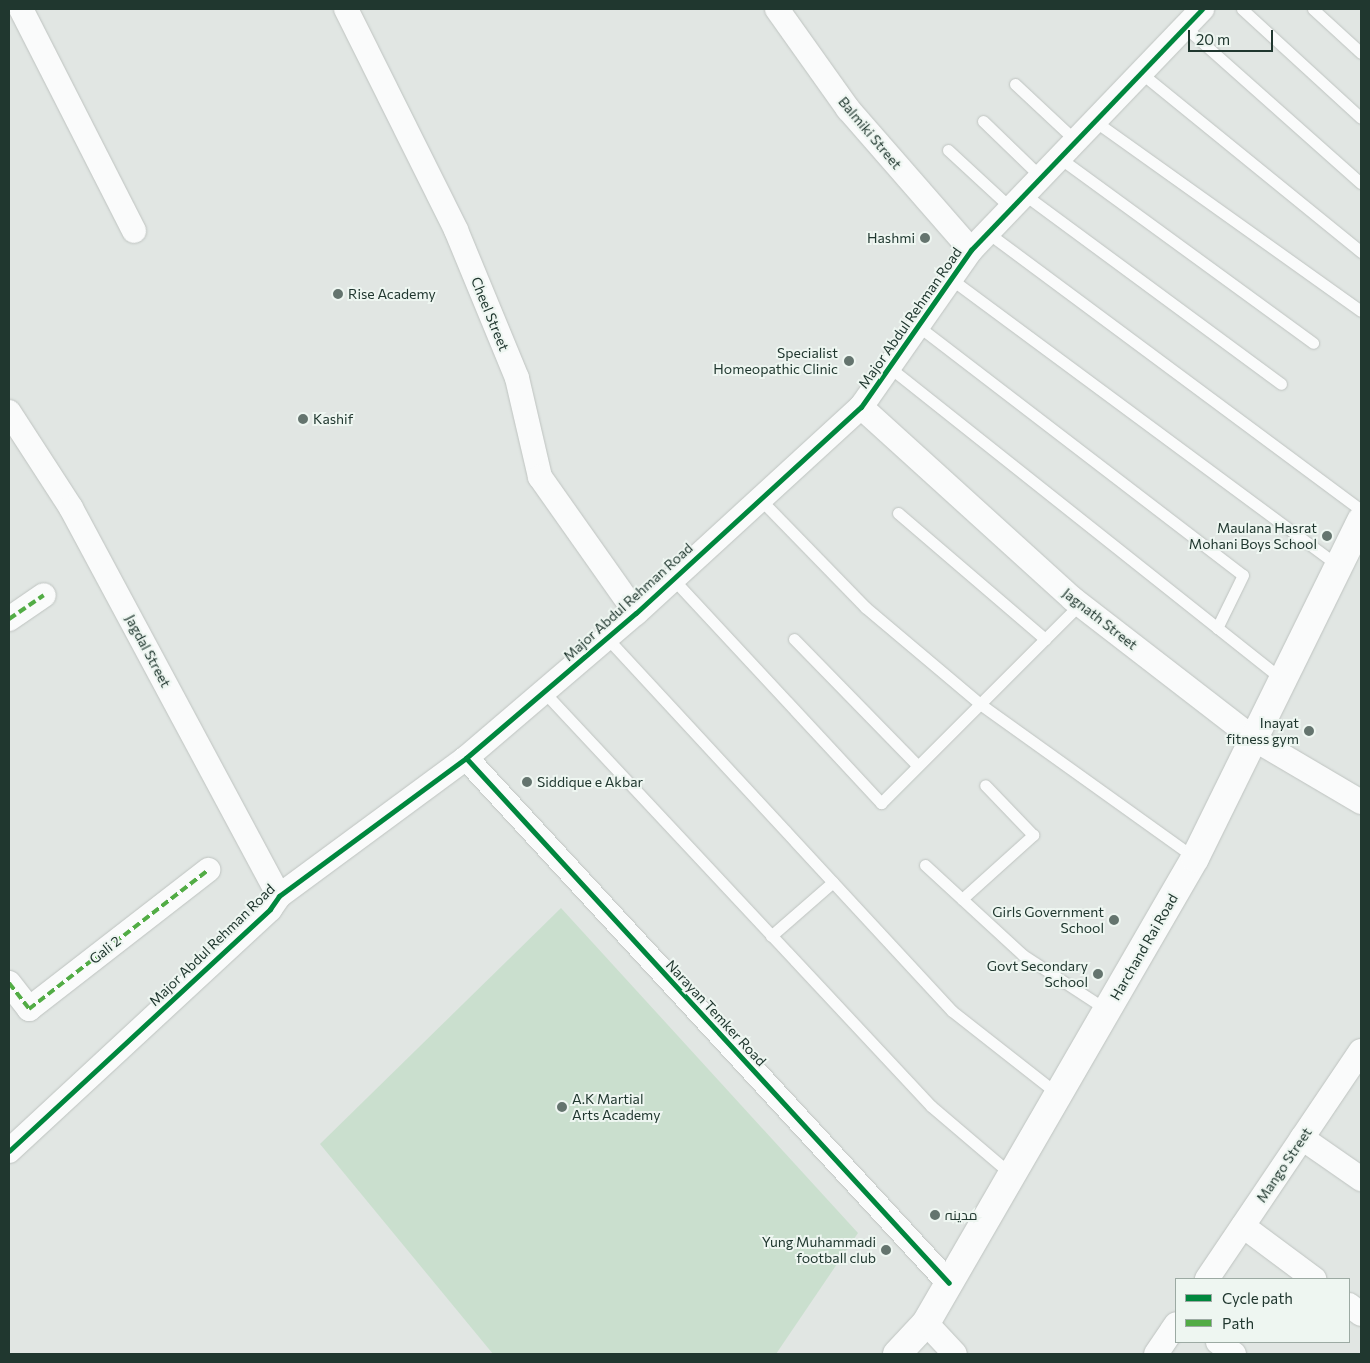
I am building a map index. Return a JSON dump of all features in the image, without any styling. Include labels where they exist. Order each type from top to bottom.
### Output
[{"type":"main road","name":"Harchand Rai Road","points":[[897,1354],[926,1323],[1196,858],[1361,521]]},
{"type":"street","points":[[21,9],[134,231]]},
{"type":"street","name":"Cheel Street","points":[[346,9],[463,248],[517,378],[540,477],[636,613]]},
{"type":"street","name":"Balmiki Street","points":[[777,9],[848,109],[971,250]]},
{"type":"street","name":"Major Abdul Rehman Road","points":[[9,1151],[270,909],[279,896],[466,758],[636,613],[860,407],[971,250],[1096,122],[1202,9]]},
{"type":"street","name":"Jagnath Street","points":[[860,407],[1080,604],[1254,739],[1361,802]]},
{"type":"street","name":"Jagdal Street","points":[[9,412],[71,508],[279,896]]},
{"type":"street","points":[[9,619],[44,595]]},
{"type":"street","name":"Narayan Temker Road","points":[[466,758],[949,1283]]},
{"type":"street","name":"Gali 2","points":[[9,983],[29,1009],[208,870]]},
{"type":"street","name":"Mango Street","points":[[1208,1278],[1361,1051]]},
{"type":"street","points":[[1302,1138],[1361,1179]]},
{"type":"street","points":[[1243,1226],[1313,1278]]},
{"type":"street","points":[[1350,1306],[1361,1314]]},
{"type":"street","points":[[926,1323],[955,1354]]},
{"type":"street","points":[[1156,1354],[1175,1326]]},
{"type":"street","points":[[1219,1343],[1234,1354]]},
{"type":"lane","points":[[1242,9],[1361,118]]},
{"type":"lane","points":[[1313,9],[1361,53]]},
{"type":"lane","points":[[1185,26],[1361,183]]},
{"type":"lane","points":[[1141,73],[1361,252]]},
{"type":"lane","points":[[1015,84],[1069,150],[1313,343]]},
{"type":"lane","points":[[983,121],[1042,178]]},
{"type":"lane","points":[[1096,122],[1361,311]]},
{"type":"lane","points":[[948,150],[1018,202],[1281,384]]},
{"type":"lane","points":[[988,233],[1361,510]]},
{"type":"lane","points":[[951,279],[1340,566]]},
{"type":"lane","points":[[918,326],[1243,575],[1216,628]]},
{"type":"lane","points":[[889,367],[1284,680]]},
{"type":"lane","points":[[760,499],[865,606],[980,704],[1196,858]]},
{"type":"lane","points":[[898,513],[1045,639]]},
{"type":"lane","points":[[673,579],[881,803],[1080,604]]},
{"type":"lane","points":[[607,638],[952,1011],[1058,1094]]},
{"type":"lane","points":[[794,639],[918,766]]},
{"type":"lane","points":[[544,692],[931,1106],[1012,1174]]},
{"type":"lane","points":[[962,899],[1033,835],[985,785]]},
{"type":"lane","points":[[925,865],[1023,955],[1108,1010]]},
{"type":"lane","points":[[772,936],[833,882]]},
{"type":"green space","points":[[561,908],[858,1233],[776,1354],[493,1354],[320,1144]]},
{"type":"marked path","points":[[9,619],[44,595]]},
{"type":"marked path","points":[[9,983],[29,1009],[208,870]]},
{"type":"cycle path","points":[[9,1151],[270,909],[279,896],[466,758],[636,613],[861,407],[971,250],[1202,9]]},
{"type":"cycle path","points":[[466,758],[949,1283]]},
{"type":"place","name":"Hashmi","points":[[925,238]]},
{"type":"place","name":"Rise Academy","points":[[338,294]]},
{"type":"place","name":"Specialist Homeopathic Clinic","points":[[849,361]]},
{"type":"place","name":"Kashif","points":[[303,419]]},
{"type":"place","name":"Maulana Hasrat Mohani Boys School","points":[[1327,536]]},
{"type":"place","name":"Inayat fitness gym","points":[[1309,731]]},
{"type":"place","name":"Siddique e Akbar","points":[[527,782]]},
{"type":"place","name":"Girls Government School","points":[[1114,920]]},
{"type":"place","name":"Govt Secondary School","points":[[1098,974]]},
{"type":"place","name":"A.K Martial Arts Academy","points":[[562,1107]]},
{"type":"place","name":"مدینہ","points":[[935,1215]]},
{"type":"place","name":"Yung Muhammadi football club","points":[[886,1250]]}]
